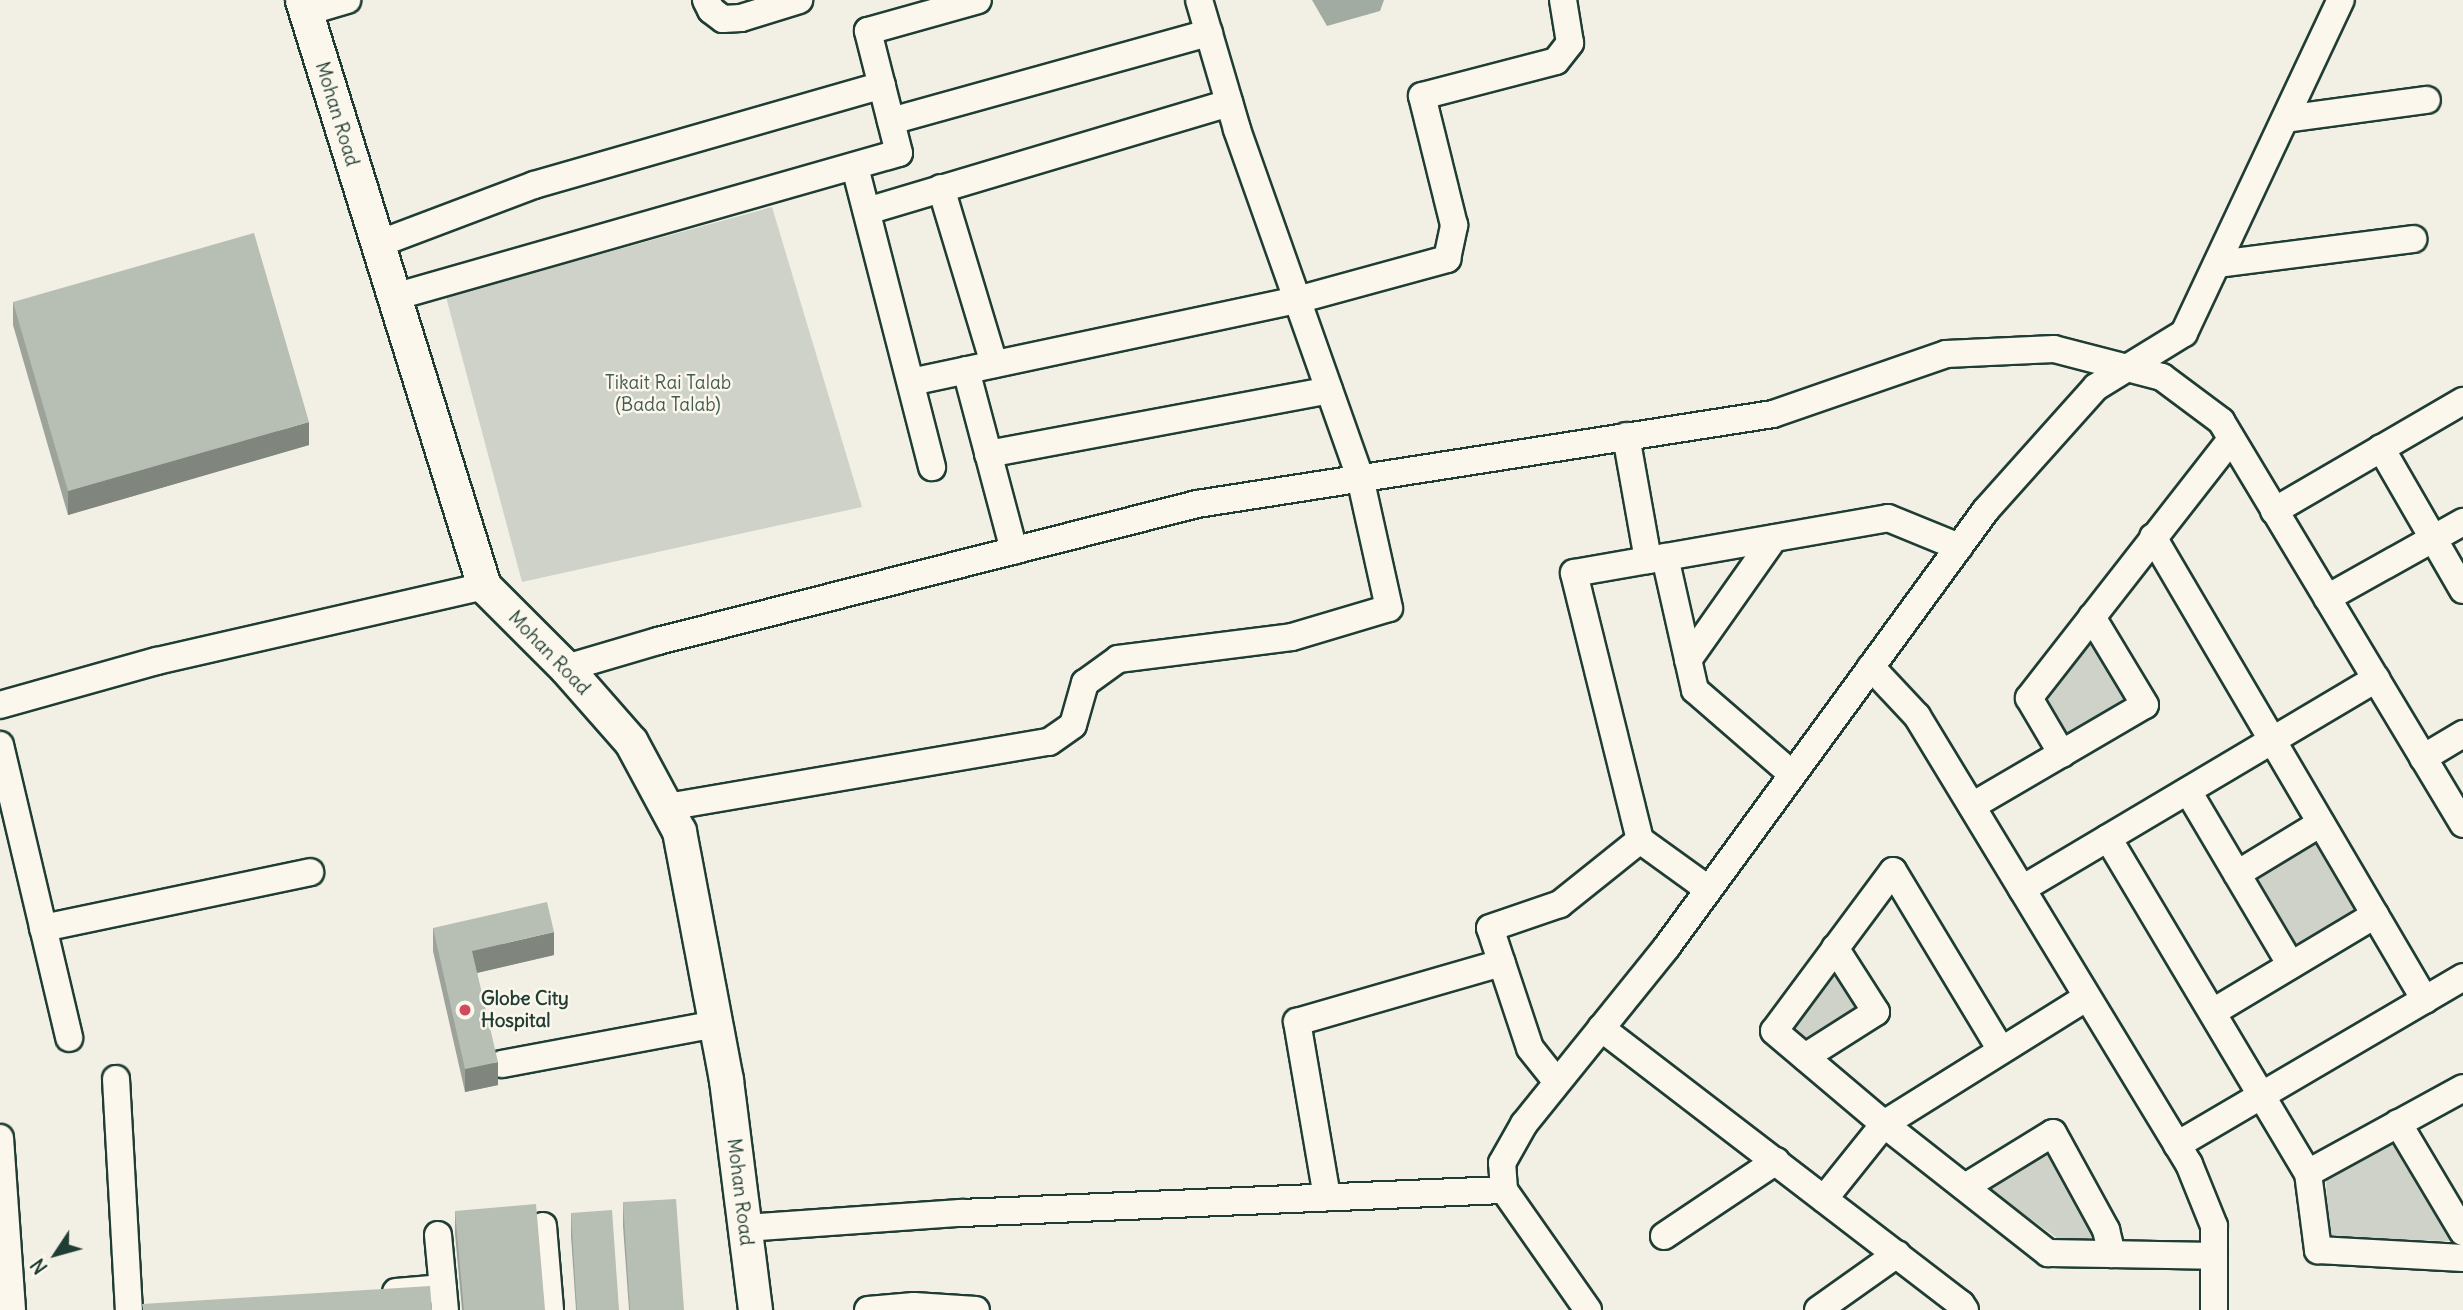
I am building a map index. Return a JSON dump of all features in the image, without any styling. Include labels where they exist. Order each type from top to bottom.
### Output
[{"type":"main road","name":"Mohan Road","points":[[304,6],[484,586],[566,668],[631,742],[679,831],[726,1080],[755,1310]]},
{"type":"street","points":[[304,6],[347,0]]},
{"type":"street","points":[[706,0],[711,10],[723,19],[741,18],[799,0]]},
{"type":"street","points":[[394,297],[900,153],[869,31],[978,0]]},
{"type":"street","points":[[667,807],[1049,742],[1073,725],[1085,683],[1118,659],[1292,638],[1389,608],[1360,477],[1229,103],[1199,0]]},
{"type":"street","points":[[911,382],[1297,300],[1447,259],[1454,225],[1422,96],[1556,61],[1570,43],[1563,0]]},
{"type":"street","points":[[1588,1310],[1504,1190],[1502,1163],[1524,1124],[1708,889],[1959,547],[2061,423],[2096,387],[2184,332],[2341,0]]},
{"type":"street","points":[[891,121],[1209,33]]},
{"type":"street","points":[[377,244],[534,185],[882,85]]},
{"type":"street","points":[[2286,119],[2427,100]]},
{"type":"street","points":[[867,211],[1229,103]]},
{"type":"street","points":[[855,167],[932,467]]},
{"type":"street","points":[[941,188],[994,364]]},
{"type":"street","points":[[2218,264],[2413,239]]},
{"type":"street","points":[[566,668],[658,641],[1197,504],[1773,414],[1946,354],[2054,349],[2125,370],[2162,377],[2221,421],[2463,824]]},
{"type":"street","points":[[966,370],[1014,551]]},
{"type":"street","points":[[988,454],[1329,390]]},
{"type":"street","points":[[2274,511],[2463,401]]},
{"type":"street","points":[[1626,436],[1656,559],[1695,690],[1792,774]]},
{"type":"street","points":[[2062,754],[2029,698],[2231,439]]},
{"type":"street","points":[[2381,448],[2463,590]]},
{"type":"street","points":[[1708,889],[1640,840],[1574,573],[1888,518],[1959,547]]},
{"type":"street","points":[[2327,598],[2463,522]]},
{"type":"street","points":[[2153,537],[2425,1000]]},
{"type":"street","points":[[1688,660],[1774,538]]},
{"type":"street","points":[[0,705],[157,661],[484,586]]},
{"type":"street","points":[[1972,806],[2145,705],[2092,617]]},
{"type":"street","points":[[1871,667],[1917,716],[2189,1164],[2214,1226],[2214,1310]]},
{"type":"street","points":[[2022,889],[2376,679]]},
{"type":"street","points":[[2423,758],[2463,734]]},
{"type":"street","points":[[0,745],[69,1038]]},
{"type":"street","points":[[2188,791],[2291,965]]},
{"type":"street","points":[[2237,874],[2321,823]]},
{"type":"street","points":[[2108,838],[2308,1173],[2318,1250],[2463,1258]]},
{"type":"street","points":[[1557,1082],[1530,1048],[1490,928],[1560,904],[1640,840]]},
{"type":"street","points":[[2001,1050],[1893,871],[1773,1031],[1884,1124],[2048,1253],[2214,1256]]},
{"type":"street","points":[[43,928],[310,872]]},
{"type":"street","points":[[2213,1012],[2375,915]]},
{"type":"street","points":[[1805,1057],[1876,1012],[1835,948]]},
{"type":"street","points":[[1327,1197],[1297,1022],[1502,963]]},
{"type":"street","points":[[2178,1145],[2463,977]]},
{"type":"street","points":[[1824,1199],[1884,1124],[2087,997]]},
{"type":"street","points":[[502,1064],[715,1024]]},
{"type":"street","points":[[1601,1028],[1897,1254],[1965,1310]]},
{"type":"street","points":[[116,1079],[129,1310]]},
{"type":"street","points":[[2308,1173],[2463,1088]]},
{"type":"street","points":[[2398,1124],[2463,1232]]},
{"type":"street","points":[[1965,1187],[2053,1133],[2106,1230],[2112,1254]]},
{"type":"street","points":[[0,1138],[12,1310]]},
{"type":"street","points":[[1664,1236],[1776,1161]]},
{"type":"street","points":[[744,1228],[961,1213],[1504,1190]]},
{"type":"street","points":[[543,1226],[550,1310]]},
{"type":"street","points":[[375,1293],[444,1299],[438,1235]]},
{"type":"street","points":[[1818,1310],[1897,1254]]},
{"type":"street","points":[[868,1310],[914,1306],[976,1310]]},
{"type":"green space","name":"Tikait Rai Talab (Bada Talab)","points":[[772,207],[862,507],[522,582],[446,297]]},
{"type":"green space","points":[[2092,640],[2128,699],[2064,738],[2042,696]]},
{"type":"green space","points":[[2319,837],[2361,908],[2292,949],[2250,879]]},
{"type":"green space","points":[[1833,967],[1863,1009],[1809,1046],[1788,1027]]},
{"type":"green space","points":[[2397,1137],[2455,1241],[2328,1239],[2326,1177]]},
{"type":"green space","points":[[2049,1146],[2096,1242],[2064,1243],[1983,1185]]},
{"type":"shaded area","points":[[1312,0],[1384,0],[1380,11],[1327,26]]},
{"type":"building","points":[[254,233],[309,422],[68,491],[13,302]]},
{"type":"building","points":[[547,902],[554,932],[472,951],[498,1062],[465,1069],[433,928]]},
{"type":"building","points":[[676,1199],[684,1310],[630,1310],[623,1202]]},
{"type":"building","points":[[536,1204],[545,1310],[464,1310],[455,1211]]},
{"type":"building","points":[[612,1210],[619,1310],[577,1310],[571,1213]]},
{"type":"building","points":[[430,1286],[432,1310],[143,1310],[142,1304]]},
{"type":"place","name":"Globe City Hospital","points":[[465,1010]]}]
